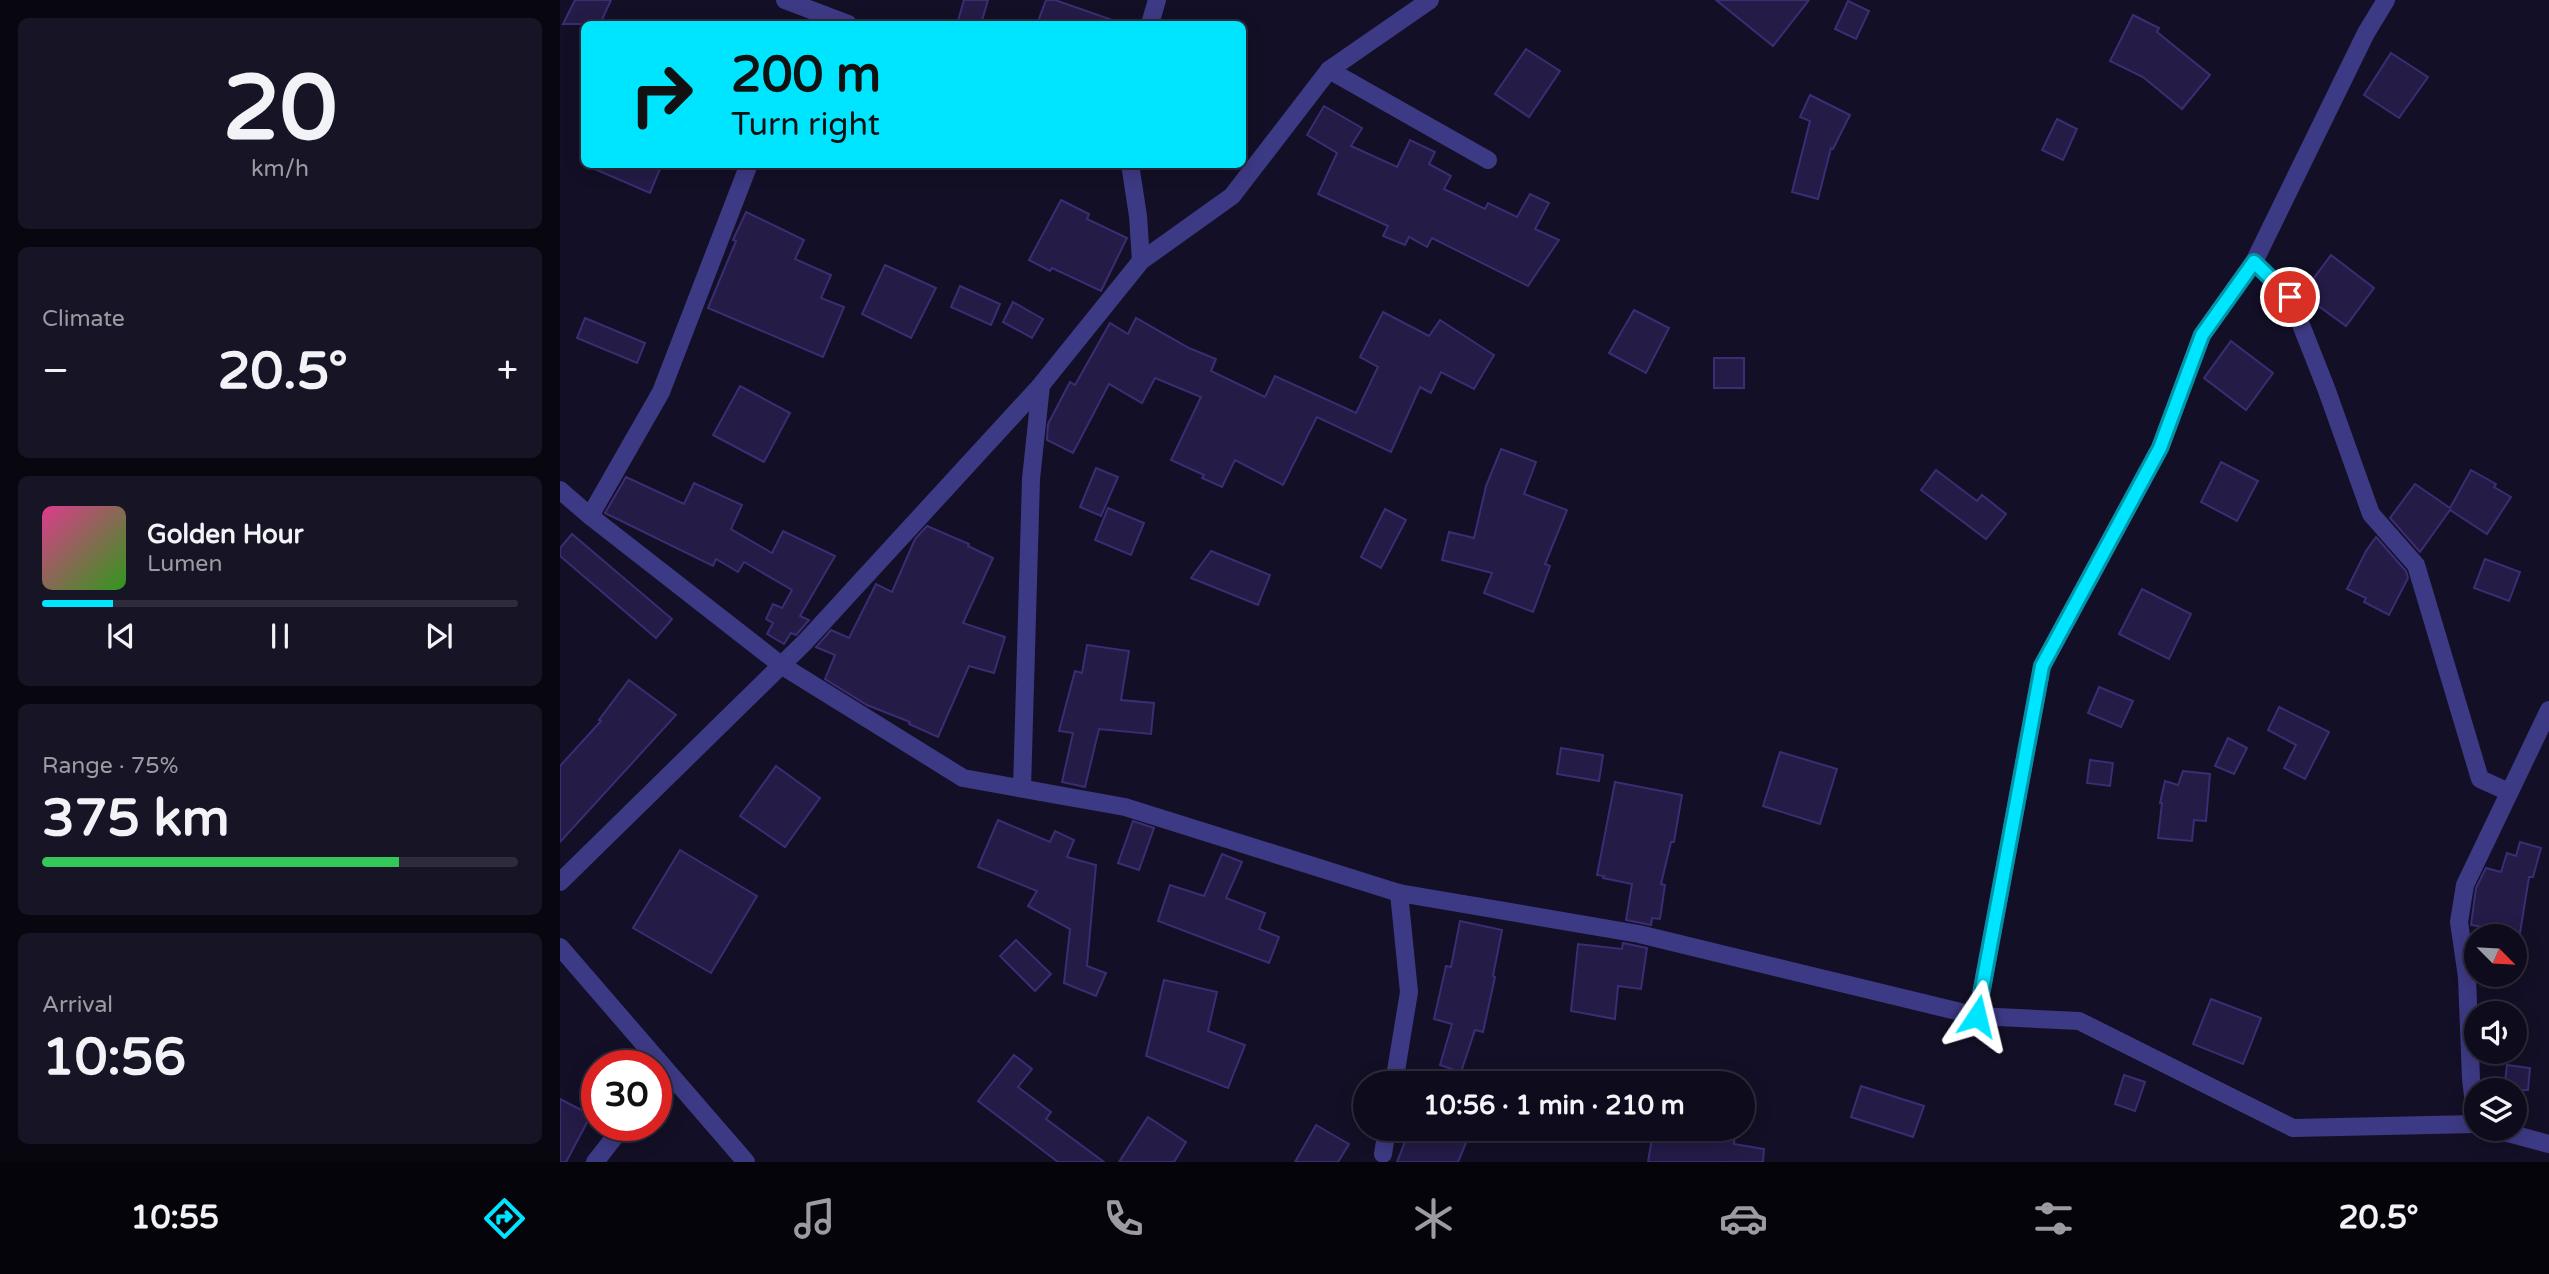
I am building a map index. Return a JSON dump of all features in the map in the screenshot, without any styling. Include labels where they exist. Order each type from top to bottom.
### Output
[{"type":"street","points":[[785,0],[809,12],[838,21]]},
{"type":"street","points":[[1151,21],[1157,0]]},
{"type":"street","points":[[560,882],[781,665],[1041,385],[1141,261],[1231,196],[1329,70],[1430,0]]},
{"type":"street","points":[[1977,1016],[2042,666],[2160,448],[2202,335],[2254,262],[2366,33],[2386,0]]},
{"type":"street","points":[[1329,70],[1488,160]]},
{"type":"street","points":[[590,516],[661,392],[747,168]]},
{"type":"street","points":[[1131,168],[1141,261]]},
{"type":"street","points":[[2254,262],[2290,297],[2371,514],[2416,565],[2480,779],[2509,792]]},
{"type":"street","points":[[1022,789],[1031,479],[1041,385]]},
{"type":"street","points":[[560,490],[781,665],[963,778],[1125,807],[1399,894],[1639,934],[1977,1016],[2079,1021],[2293,1128],[2464,1123]]},
{"type":"street","points":[[2471,1078],[2467,977],[2459,922],[2465,884],[2549,710]]},
{"type":"street","points":[[1396,1071],[1409,992],[1399,894]]},
{"type":"street","points":[[560,947],[640,1050]]},
{"type":"street","points":[[672,1088],[746,1162]]},
{"type":"street","points":[[2527,1138],[2549,1144]]},
{"type":"street","points":[[594,1162],[611,1141]]},
{"type":"street","points":[[1383,1154],[1385,1141]]},
{"type":"building","points":[[575,0],[611,0],[601,21],[563,24]]},
{"type":"building","points":[[964,0],[988,0],[982,21],[958,21]]},
{"type":"building","points":[[1046,0],[1055,0],[1115,21],[1038,21]]},
{"type":"building","points":[[1716,0],[1809,0],[1773,46]]},
{"type":"building","points":[[1848,1],[1869,11],[1856,39],[1835,29]]},
{"type":"building","points":[[2133,15],[2159,28],[2157,32],[2210,75],[2182,109],[2143,77],[2110,61]]},
{"type":"building","points":[[1526,49],[1560,71],[1529,117],[1495,94]]},
{"type":"building","points":[[2391,53],[2428,77],[2399,118],[2364,95]]},
{"type":"building","points":[[1810,95],[1850,115],[1833,149],[1831,148],[1818,199],[1792,192],[1810,121],[1800,117]]},
{"type":"building","points":[[1324,106],[1362,128],[1351,146],[1397,167],[1410,140],[1435,152],[1429,164],[1451,176],[1444,189],[1485,209],[1488,203],[1517,217],[1530,194],[1549,203],[1535,229],[1559,240],[1528,286],[1432,238],[1427,247],[1409,237],[1405,245],[1383,236],[1388,226],[1318,194],[1337,153],[1307,135]]},
{"type":"building","points":[[2057,119],[2077,129],[2063,160],[2042,150]]},
{"type":"building","points":[[592,168],[660,168],[650,193]]},
{"type":"building","points":[[1061,200],[1089,214],[1087,219],[1127,238],[1101,291],[1029,260]]},
{"type":"building","points":[[746,212],[804,240],[795,259],[831,275],[821,298],[844,307],[823,357],[708,308]]},
{"type":"building","points":[[2331,255],[2374,288],[2346,326],[2302,294]]},
{"type":"building","points":[[885,265],[936,288],[911,338],[862,314]]},
{"type":"building","points":[[960,286],[1000,304],[991,325],[951,307]]},
{"type":"building","points":[[1013,302],[1043,319],[1032,338],[1003,322]]},
{"type":"building","points":[[1634,310],[1669,328],[1646,373],[1609,353]]},
{"type":"building","points":[[1383,312],[1429,336],[1440,320],[1494,355],[1474,389],[1441,372],[1431,393],[1420,387],[1391,452],[1317,417],[1283,485],[1235,460],[1222,487],[1202,478],[1204,475],[1171,460],[1201,397],[1155,378],[1142,403],[1109,384],[1073,453],[1047,440],[1048,424],[1070,382],[1075,385],[1110,323],[1128,334],[1136,318],[1189,348],[1216,359],[1211,371],[1265,397],[1275,376],[1356,413],[1378,367],[1360,357]]},
{"type":"building","points":[[585,318],[645,343],[637,363],[577,338]]},
{"type":"building","points":[[2231,341],[2273,373],[2246,410],[2204,378]]},
{"type":"building","points":[[1714,358],[1744,358],[1744,388],[1714,388]]},
{"type":"building","points":[[740,386],[790,413],[764,462],[713,435]]},
{"type":"building","points":[[1501,449],[1536,462],[1524,494],[1567,510],[1545,564],[1550,566],[1533,612],[1484,593],[1492,573],[1442,560],[1449,532],[1474,538],[1486,486]]},
{"type":"building","points":[[2221,462],[2258,481],[2237,521],[2201,502]]},
{"type":"building","points":[[1096,468],[1118,477],[1101,516],[1080,507]]},
{"type":"building","points":[[1936,470],[1977,501],[1982,495],[2006,514],[1986,539],[1921,490]]},
{"type":"building","points":[[2471,470],[2496,484],[2494,487],[2511,497],[2487,534],[2450,510],[2420,552],[2390,518],[2415,484],[2450,508]]},
{"type":"building","points":[[626,477],[684,504],[694,483],[742,505],[731,529],[772,553],[783,531],[835,556],[800,616],[809,620],[796,635],[791,633],[784,644],[767,634],[773,623],[766,619],[773,604],[782,608],[792,590],[744,562],[738,572],[716,559],[713,566],[605,513]]},
{"type":"building","points":[[1108,508],[1144,523],[1131,555],[1095,540]]},
{"type":"building","points":[[1385,509],[1406,520],[1381,568],[1361,557]]},
{"type":"building","points":[[927,526],[969,544],[968,546],[993,558],[963,623],[1005,637],[994,673],[969,666],[938,737],[909,724],[910,722],[867,705],[825,679],[835,655],[816,647],[831,630],[849,638],[876,584],[892,592],[915,539]]},
{"type":"building","points":[[572,534],[672,619],[656,638],[560,556],[560,548]]},
{"type":"building","points":[[2376,537],[2406,571],[2408,578],[2389,615],[2364,602],[2366,598],[2347,589]]},
{"type":"building","points":[[1211,551],[1270,575],[1258,605],[1191,578]]},
{"type":"building","points":[[2485,559],[2520,572],[2509,601],[2474,588]]},
{"type":"building","points":[[2142,589],[2191,614],[2169,659],[2119,634]]},
{"type":"building","points":[[1087,645],[1129,651],[1121,700],[1154,703],[1151,734],[1099,729],[1085,787],[1062,782],[1073,733],[1059,731],[1075,671],[1082,673]]},
{"type":"building","points":[[629,680],[676,715],[560,842],[560,766],[601,721],[599,720]]},
{"type":"building","points":[[2099,687],[2133,701],[2121,727],[2088,713]]},
{"type":"building","points":[[2279,707],[2329,732],[2305,779],[2284,768],[2296,745],[2268,730]]},
{"type":"building","points":[[2228,738],[2247,748],[2234,774],[2215,766]]},
{"type":"building","points":[[1561,748],[1603,755],[1599,781],[1557,774]]},
{"type":"building","points":[[1780,752],[1837,769],[1820,824],[1763,806]]},
{"type":"building","points":[[2090,760],[2113,763],[2110,786],[2087,783]]},
{"type":"building","points":[[776,766],[820,798],[785,847],[740,816]]},
{"type":"building","points":[[2183,771],[2210,774],[2206,821],[2194,820],[2192,841],[2158,838],[2160,803],[2165,781],[2178,785]]},
{"type":"building","points":[[1615,782],[1682,795],[1674,842],[1671,842],[1661,884],[1665,885],[1660,919],[1652,918],[1651,925],[1626,920],[1632,884],[1597,875]]},
{"type":"building","points":[[998,820],[1050,842],[1055,831],[1074,840],[1067,857],[1096,865],[1087,966],[1106,973],[1096,996],[1064,983],[1070,929],[1028,906],[1037,891],[978,867]]},
{"type":"building","points":[[1133,821],[1154,828],[1139,870],[1118,863]]},
{"type":"building","points":[[2520,842],[2541,848],[2533,877],[2529,877],[2521,924],[2471,924],[2476,888],[2486,868],[2501,872],[2507,853],[2516,856]]},
{"type":"building","points":[[680,850],[757,896],[711,973],[633,928]]},
{"type":"building","points":[[1222,854],[1242,862],[1226,898],[1265,913],[1259,929],[1279,937],[1269,963],[1158,921],[1170,885],[1204,896]]},
{"type":"building","points":[[1460,921],[1502,930],[1483,1032],[1475,1030],[1461,1071],[1440,1065],[1452,1024],[1434,1019],[1446,966],[1451,967]]},
{"type":"building","points":[[1016,940],[1051,974],[1035,991],[1000,956]]},
{"type":"building","points":[[1623,943],[1647,948],[1641,989],[1618,986],[1615,1019],[1571,1011],[1578,944],[1622,949]]},
{"type":"building","points":[[1164,980],[1217,992],[1208,1031],[1245,1045],[1228,1088],[1146,1056]]},
{"type":"building","points":[[2211,999],[2261,1018],[2243,1064],[2193,1044]]},
{"type":"building","points":[[1014,1055],[1032,1069],[1018,1087],[1051,1112],[1046,1119],[1104,1162],[1058,1162],[978,1101]]},
{"type":"building","points":[[2507,1065],[2530,1068],[2528,1090],[2527,1078],[2505,1078]]},
{"type":"building","points":[[2124,1075],[2145,1082],[2135,1111],[2115,1104]]},
{"type":"building","points":[[1861,1086],[1924,1106],[1913,1137],[1851,1117]]},
{"type":"building","points":[[560,1099],[581,1110],[581,1134],[566,1162],[560,1162]]},
{"type":"building","points":[[1148,1117],[1186,1142],[1174,1162],[1119,1162]]},
{"type":"building","points":[[1316,1125],[1349,1144],[1338,1162],[1295,1162]]},
{"type":"building","points":[[1405,1141],[1467,1141],[1458,1162],[1397,1162]]},
{"type":"building","points":[[1652,1141],[1734,1141],[1734,1144],[1764,1149],[1763,1162],[1648,1162]]},
{"type":"route","points":[[1977,1016],[2042,666],[2160,448],[2202,335],[2254,262],[2290,297]]}]
